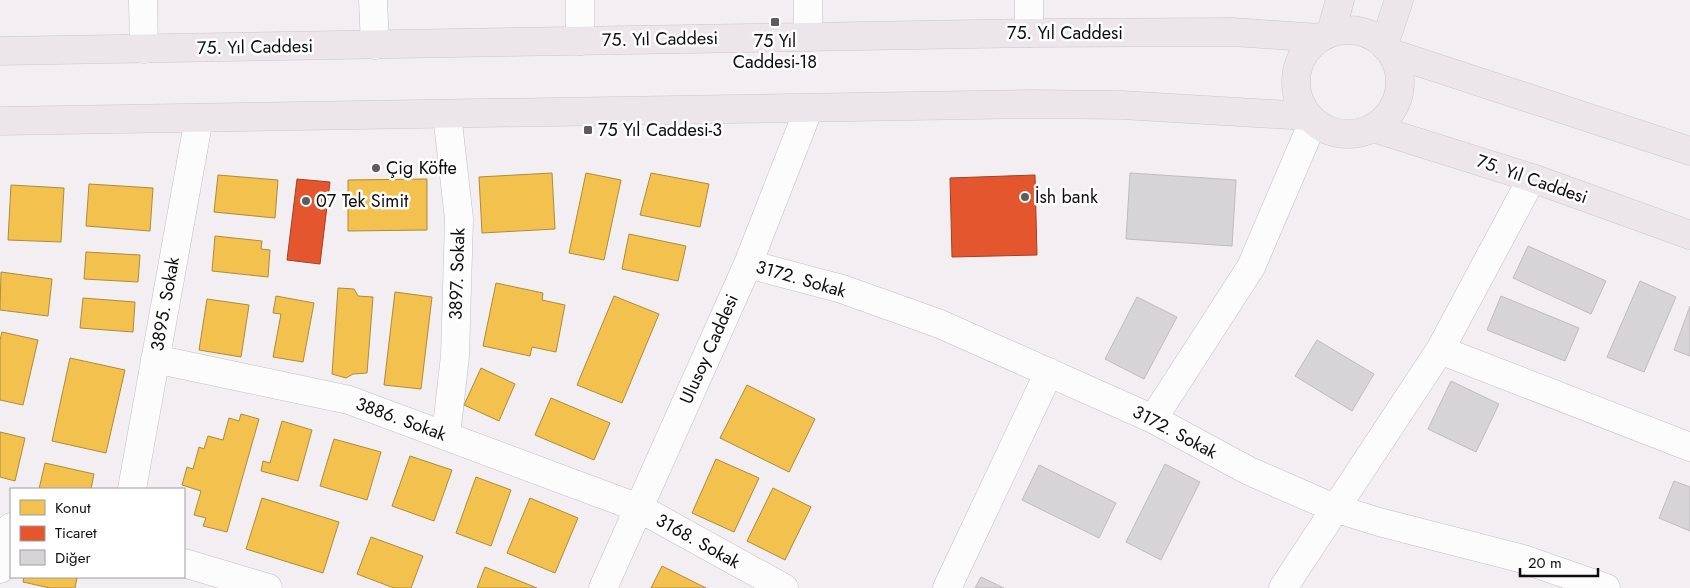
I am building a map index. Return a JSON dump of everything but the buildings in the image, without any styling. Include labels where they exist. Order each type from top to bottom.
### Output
[{"type":"main road","points":[[1325,35],[1340,0]]},
{"type":"main road","points":[[1388,49],[1399,0]]},
{"type":"main road","points":[[1345,30],[1359,31],[1373,36],[1388,49],[1397,64],[1400,88],[1397,100],[1383,121],[1361,133],[1348,135],[1324,129],[1310,119],[1299,103],[1296,89],[1296,74],[1300,60],[1308,48],[1325,35],[1345,30]]},
{"type":"main road","name":"75. Yıl Caddesi","points":[[0,51],[1029,33],[1233,32],[1325,35]]},
{"type":"main road","points":[[1388,49],[1684,143]]},
{"type":"main road","points":[[0,121],[1032,104],[1122,105],[1310,119]]},
{"type":"main road","name":"75. Yıl Caddesi","points":[[1373,128],[1532,178],[1690,234]]},
{"type":"street","points":[[143,0],[144,49]]},
{"type":"street","points":[[373,0],[374,44]]},
{"type":"street","points":[[580,0],[580,41]]},
{"type":"street","points":[[808,0],[808,37]]},
{"type":"street","points":[[1029,0],[1029,33]]},
{"type":"street","name":"Ulusoy Caddesi","points":[[603,588],[748,264],[809,108]]},
{"type":"street","name":"3897. Sokak","points":[[446,435],[455,356],[458,219],[447,114]]},
{"type":"street","name":"3895. Sokak","points":[[132,488],[199,118]]},
{"type":"street","points":[[1153,419],[1251,267],[1310,119]]},
{"type":"street","points":[[1283,588],[1440,350],[1532,178]]},
{"type":"street","name":"3172. Sokak","points":[[748,264],[842,289],[940,324],[1153,419],[1249,471],[1334,508],[1379,522],[1523,559],[1606,588]]},
{"type":"street","points":[[1440,350],[1690,447]]},
{"type":"street","name":"3886. Sokak","points":[[155,359],[349,400],[639,508]]},
{"type":"street","points":[[947,588],[1049,372]]},
{"type":"street","name":"3168. Sokak","points":[[639,508],[784,588]]},
{"type":"street","points":[[0,568],[10,530]]},
{"type":"street","points":[[185,562],[268,588]]},
{"type":"place","name":"75 Yıl Caddesi-18","points":[[775,22]]},
{"type":"place","name":"75 Yıl Caddesi-3","points":[[588,130]]},
{"type":"place","name":"Çig Köfte","points":[[376,168]]},
{"type":"place","name":"İsh bank","points":[[1025,197]]},
{"type":"place","name":"07 Tek Simit","points":[[306,201]]}]
